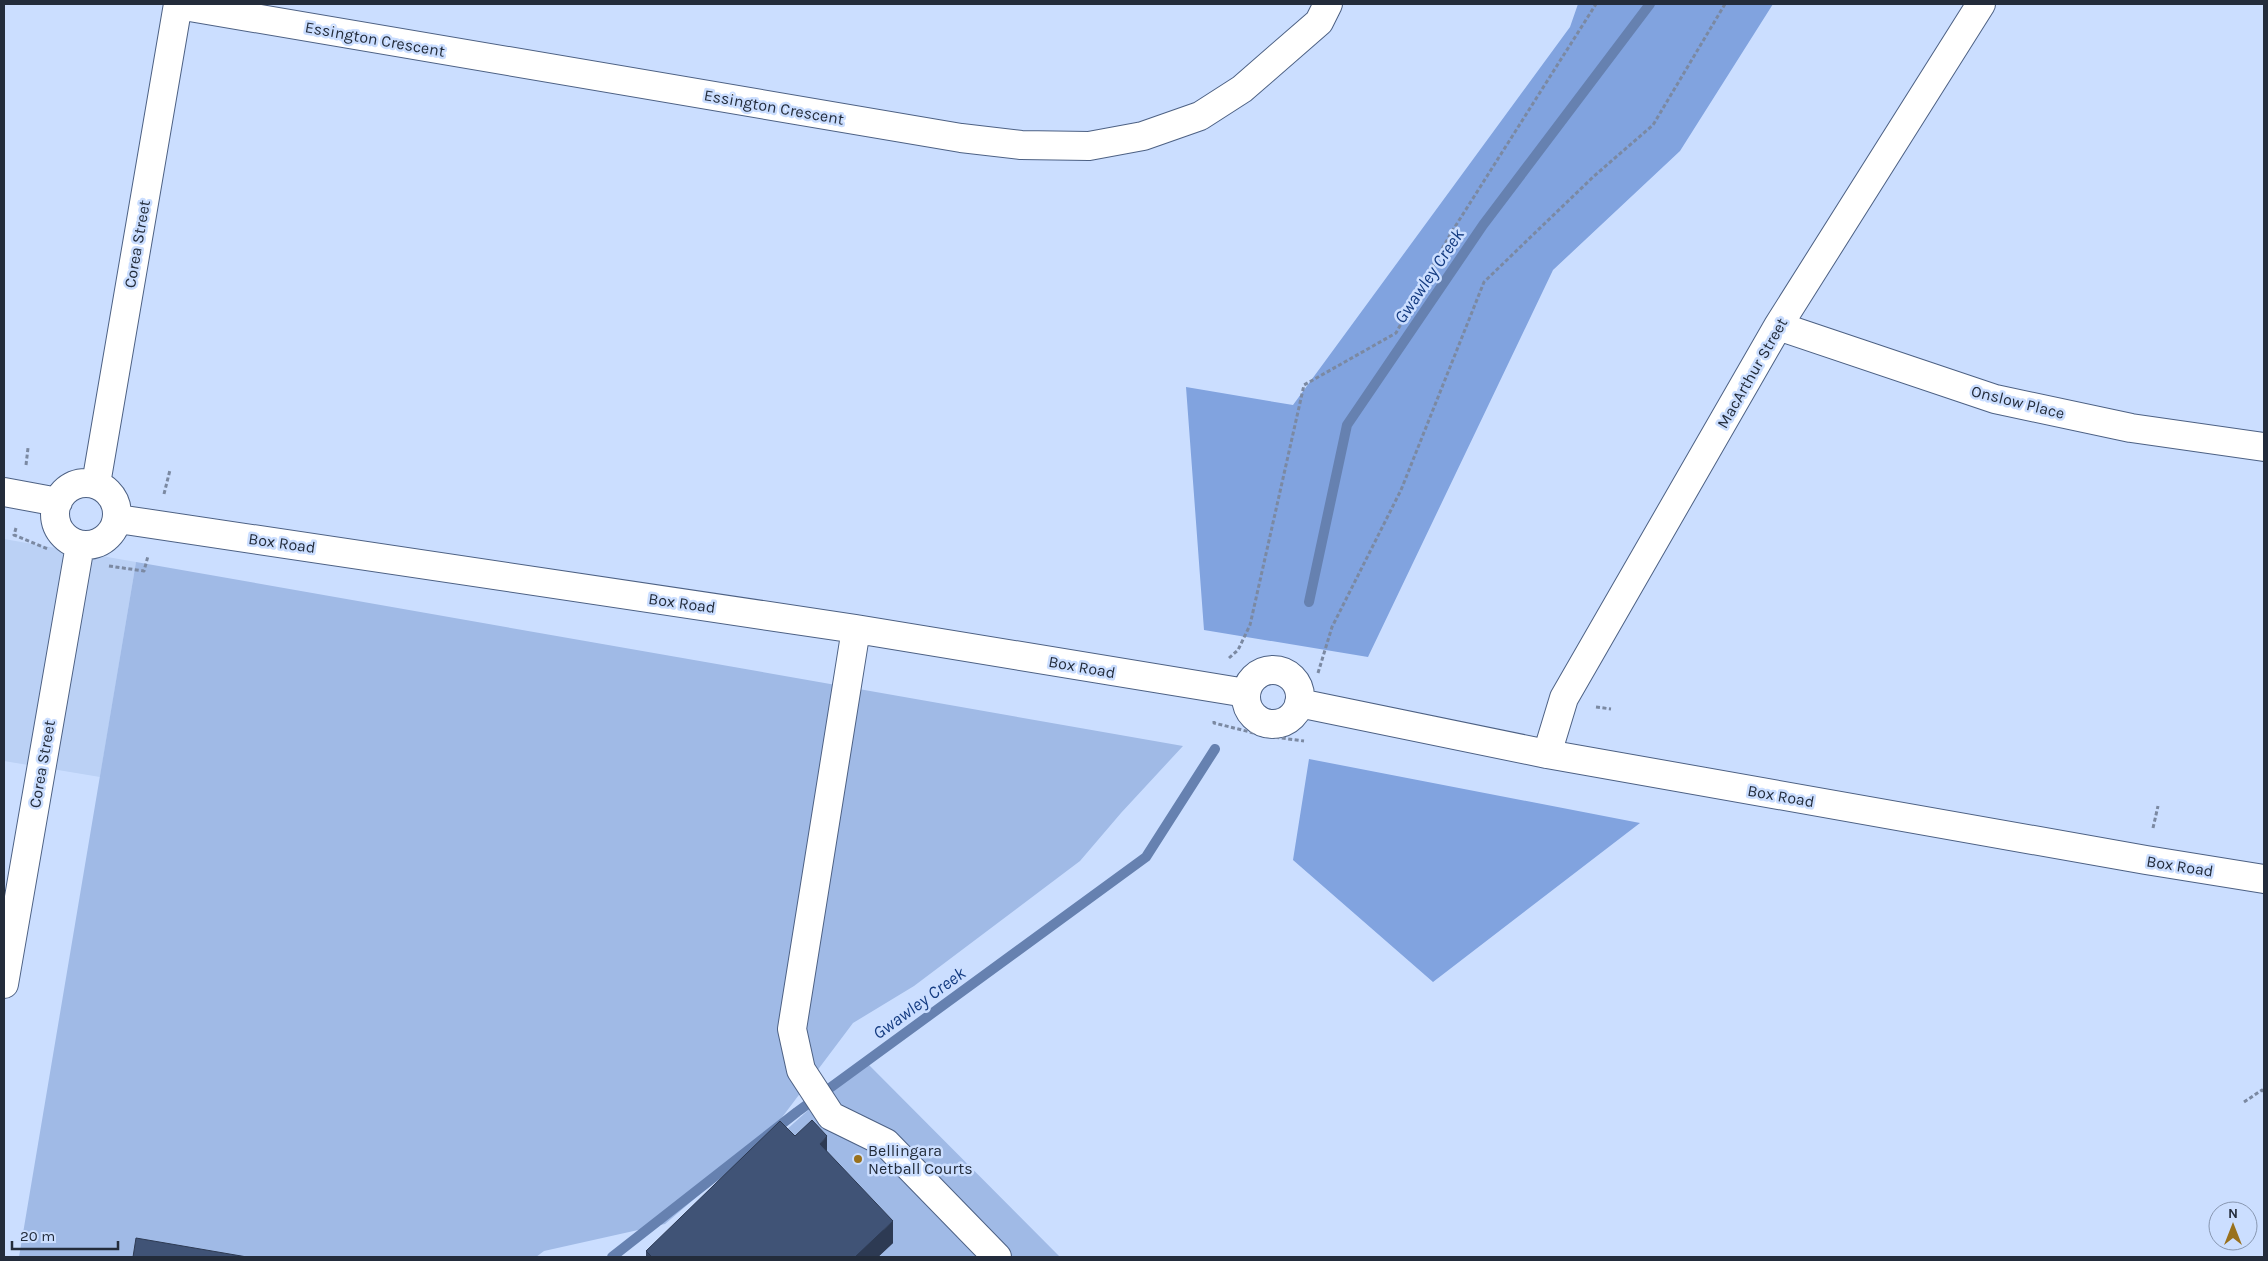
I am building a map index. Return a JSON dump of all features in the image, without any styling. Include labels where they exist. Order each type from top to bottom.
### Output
[{"type":"street","name":"Essington Crescent","points":[[178,5],[962,138],[1021,145],[1089,146],[1143,136],[1200,116],[1242,90],[1318,22],[1328,4]]},
{"type":"street","name":"MacArthur Street","points":[[1547,754],[1564,698],[1778,326],[1981,4]]},
{"type":"street","name":"Corea Street","points":[[96,484],[178,5]]},
{"type":"street","name":"Onslow Place","points":[[1778,326],[1995,399],[2131,428],[2264,447]]},
{"type":"street","points":[[84,483],[96,484],[109,492],[116,504],[118,519],[113,531],[104,540],[93,545],[80,545],[67,540],[58,529],[55,515],[58,502],[64,492],[73,486],[84,483]]},
{"type":"street","points":[[4,492],[58,502]]},
{"type":"street","name":"Box Road","points":[[118,519],[856,629],[1246,693]]},
{"type":"street","name":"Corea Street","points":[[4,984],[80,545]]},
{"type":"street","points":[[856,629],[792,1029],[800,1070],[831,1116],[886,1143],[997,1257]]},
{"type":"street","points":[[1267,670],[1278,670],[1288,674],[1296,682],[1304,704],[1289,719],[1269,724],[1259,721],[1250,713],[1246,704],[1246,693],[1249,683],[1256,675],[1267,670]]},
{"type":"street","name":"Box Road","points":[[1304,704],[1547,754],[2146,860],[2264,879]]},
{"type":"path","points":[[1238,650],[1250,625],[1304,385],[1396,333],[1451,233],[1596,4]]},
{"type":"path","points":[[1304,704],[1332,627],[1401,490],[1484,282],[1593,177],[1653,125],[1725,4]]},
{"type":"path","points":[[2244,1102],[2262,1090],[2264,1092]]},
{"type":"shaded area","points":[[1578,4],[1773,4],[1680,151],[1553,270],[1368,657],[1204,630],[1186,387],[1293,405],[1570,27]]},
{"type":"shaded area","points":[[4,539],[136,562],[100,777],[4,761]]},
{"type":"shaded area","points":[[136,562],[1183,746],[1080,861],[914,986],[853,1023],[768,1136],[665,1224],[544,1251],[536,1257],[19,1257]]},
{"type":"shaded area","points":[[1309,759],[1640,823],[1433,982],[1293,860]]},
{"type":"shaded area","name":"Bellingara Netball Courts","points":[[864,1060],[1060,1257],[645,1257]]},
{"type":"building","points":[[812,1120],[827,1136],[820,1144],[893,1221],[855,1257],[652,1257],[646,1251],[780,1121],[795,1136]]},
{"type":"building","points":[[136,1238],[247,1257],[133,1257]]},
{"type":"waterway","name":"Gwawley Creek","points":[[1309,602],[1347,425],[1483,225],[1650,4]]},
{"type":"waterway","name":"Gwawley Creek","points":[[612,1257],[797,1112],[1146,857],[1215,749]]},
{"type":"place","name":"Bellingara Netball Courts","points":[[858,1159]]}]
